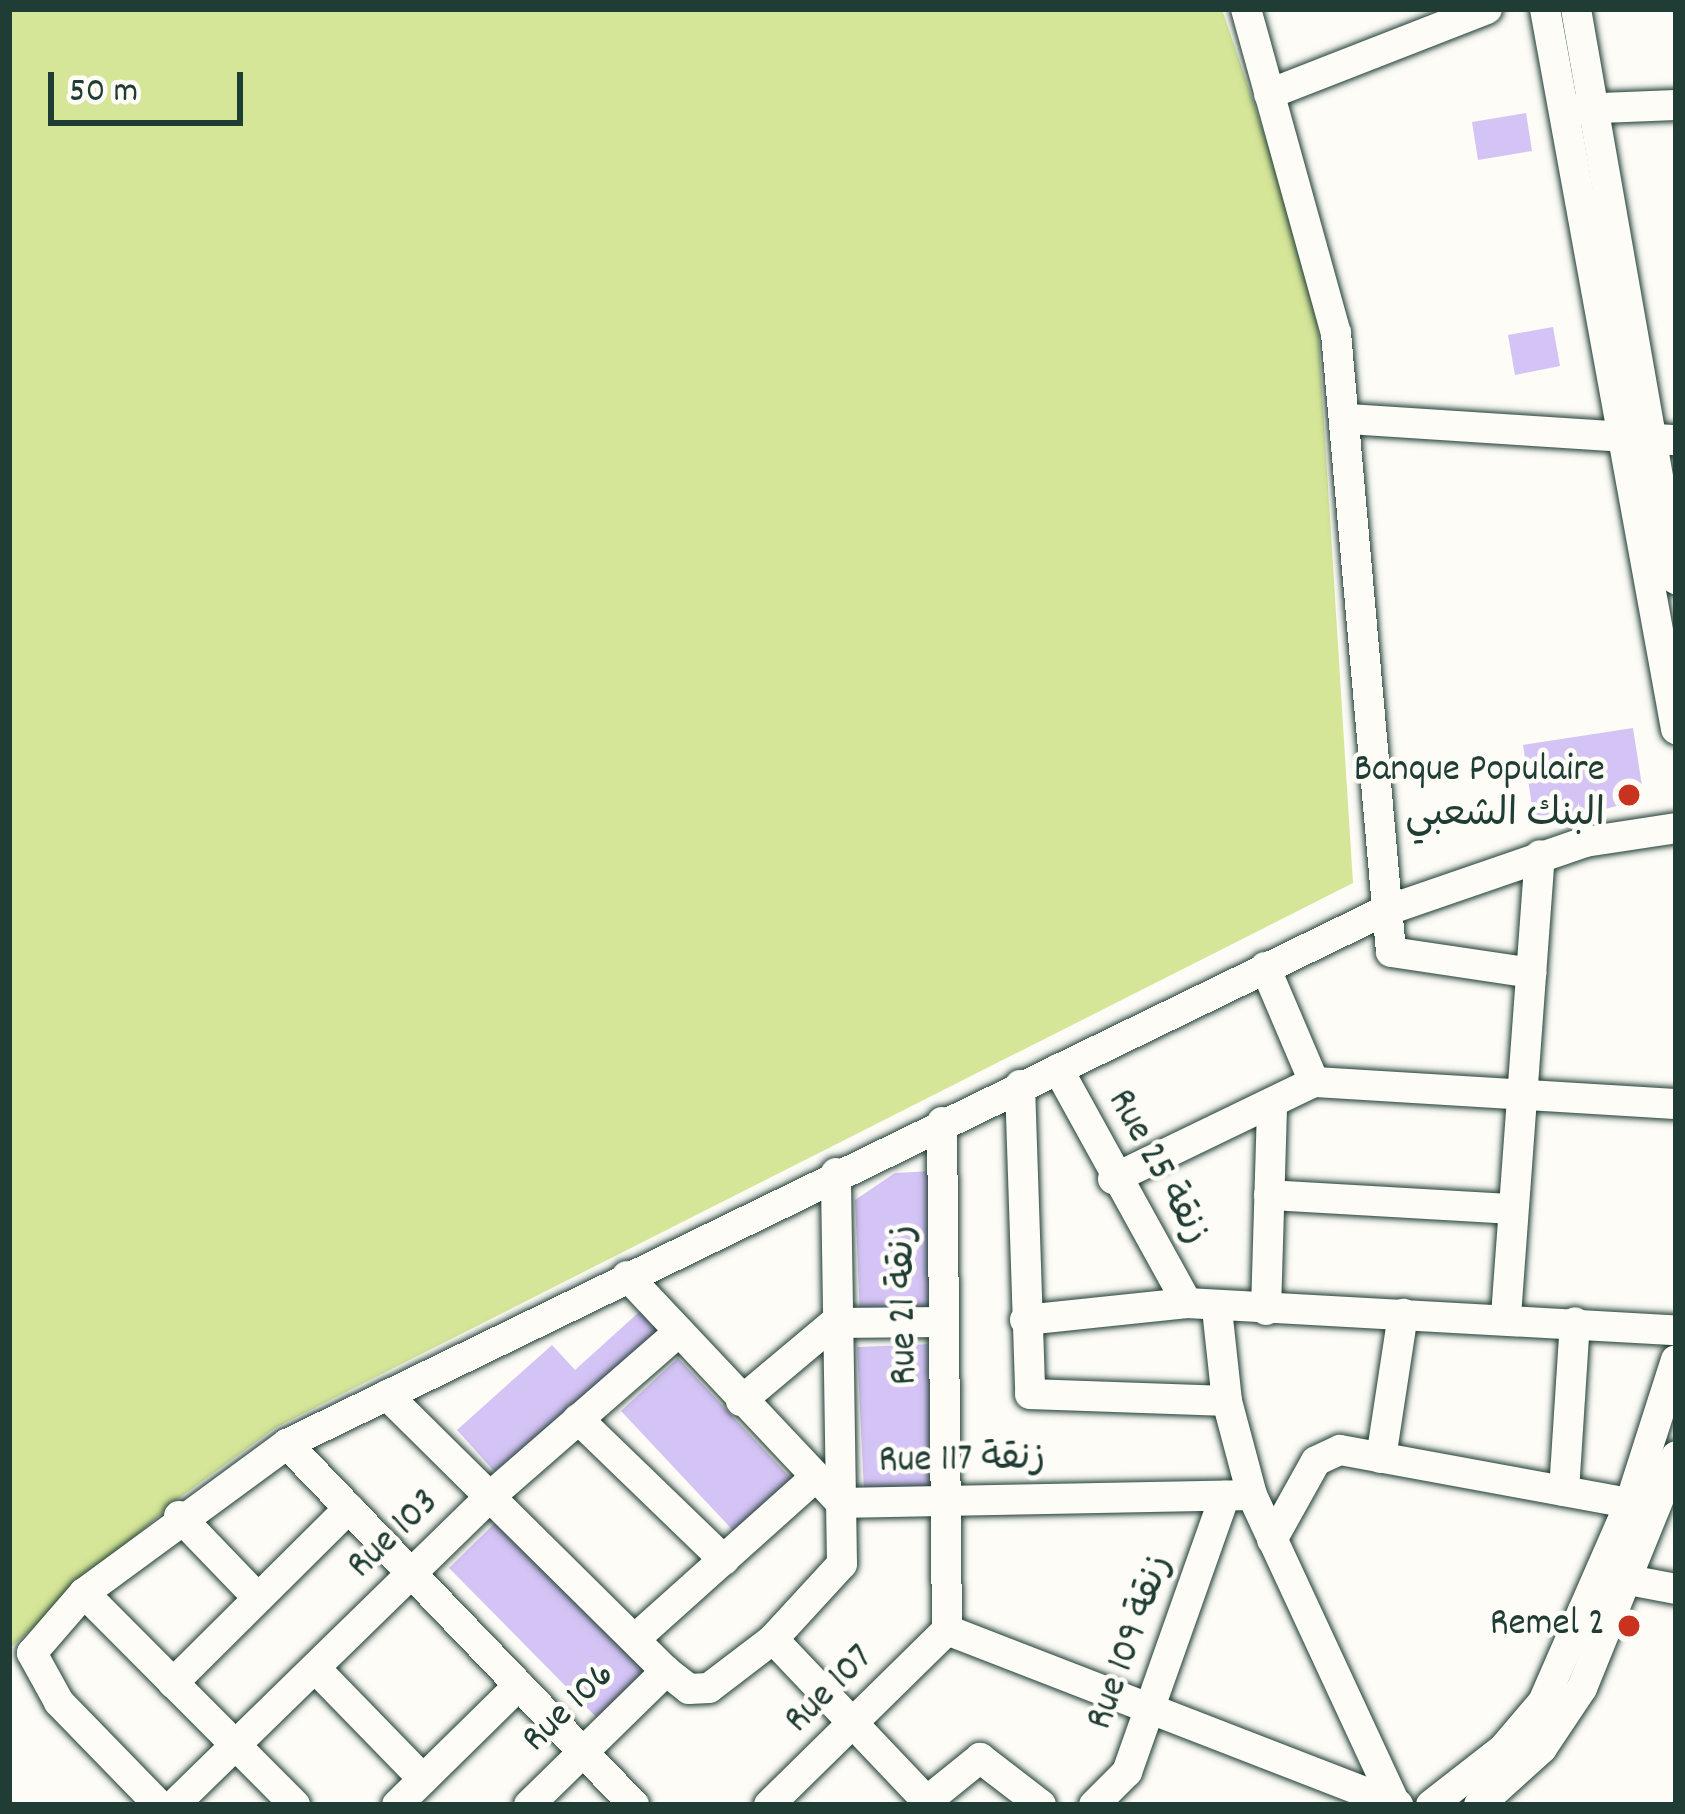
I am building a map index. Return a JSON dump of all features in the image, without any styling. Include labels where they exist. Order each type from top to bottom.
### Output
[{"type":"street","points":[[1246,9],[1325,277],[1348,419],[1382,912],[1395,958],[1531,973]]},
{"type":"street","points":[[1269,94],[1487,9]]},
{"type":"street","points":[[1545,9],[1579,109],[1676,579]]},
{"type":"street","points":[[1576,9],[1579,109]]},
{"type":"street","points":[[1579,109],[1676,105]]},
{"type":"street","points":[[1348,419],[1650,438]]},
{"type":"street","points":[[1650,438],[1676,729]]},
{"type":"street","points":[[159,1805],[20,1663],[84,1593],[179,1516],[287,1444],[836,1173],[1382,912],[1540,855],[1676,828]]},
{"type":"street","points":[[1506,1316],[1540,855]]},
{"type":"street","points":[[1265,967],[1314,1082]]},
{"type":"street","name":"Rue 25 زنقة","points":[[1058,1069],[1113,1179],[1202,1306]]},
{"type":"street","points":[[1113,1179],[1314,1082],[1676,1103]]},
{"type":"street","points":[[1020,1085],[1025,1320],[1033,1398],[1227,1401]]},
{"type":"street","points":[[1266,1310],[1272,1103]]},
{"type":"street","name":"Rue 21 زنقة","points":[[942,1122],[951,1502],[947,1630]]},
{"type":"street","points":[[387,1395],[493,1494],[666,1671],[689,1689],[709,1688],[773,1639],[838,1573],[836,1173]]},
{"type":"street","points":[[1269,1195],[1512,1209]]},
{"type":"street","name":"Rue 117 زنقة","points":[[628,1276],[811,1481],[841,1503],[1239,1495]]},
{"type":"street","points":[[1025,1320],[1202,1306],[1506,1316],[1676,1330]]},
{"type":"street","points":[[1202,1306],[1227,1401],[1239,1495],[1272,1540],[1397,1805]]},
{"type":"street","points":[[1381,1457],[1403,1314]]},
{"type":"street","points":[[741,1401],[834,1323],[944,1322]]},
{"type":"street","points":[[1564,1491],[1575,1322]]},
{"type":"street","name":"Rue 103","points":[[174,1805],[493,1494],[679,1332]]},
{"type":"street","points":[[1479,1805],[1562,1722],[1616,1578],[1630,1503],[1676,1360]]},
{"type":"street","points":[[578,1419],[724,1560]]},
{"type":"street","points":[[287,1444],[634,1805]]},
{"type":"street","points":[[1431,1805],[1525,1726],[1616,1578],[1676,1456]]},
{"type":"street","points":[[1272,1540],[1320,1457],[1381,1457],[1630,1503]]},
{"type":"street","points":[[636,1638],[811,1481]]},
{"type":"street","name":"Rue 109 زنقة","points":[[1094,1805],[1127,1772],[1239,1495]]},
{"type":"street","points":[[173,1683],[349,1508]]},
{"type":"street","points":[[179,1516],[258,1598]]},
{"type":"street","points":[[1616,1578],[1676,1589]]},
{"type":"street","points":[[84,1593],[295,1805]]},
{"type":"street","points":[[947,1630],[1153,1706],[1397,1805]]},
{"type":"street","name":"Rue 107","points":[[769,1805],[947,1630]]},
{"type":"street","points":[[773,1639],[924,1803],[980,1758],[1040,1805]]},
{"type":"street","points":[[315,1668],[423,1779]]},
{"type":"street","name":"Rue 106","points":[[529,1805],[666,1671]]},
{"type":"street","points":[[397,1805],[519,1684]]},
{"type":"green space","points":[[9,9],[1222,9],[1303,249],[1318,328],[1353,883],[275,1428],[174,1502],[9,1649]]},
{"type":"building","points":[[1526,113],[1532,151],[1478,160],[1472,122]]},
{"type":"building","points":[[1553,327],[1560,366],[1515,375],[1508,335]]},
{"type":"building","points":[[1633,728],[1644,799],[1535,827],[1523,745]]},
{"type":"building","points":[[933,1171],[939,1314],[860,1317],[855,1200],[895,1173]]},
{"type":"building","points":[[649,1303],[672,1329],[503,1481],[457,1430],[552,1345],[575,1370]]},
{"type":"building","points":[[934,1344],[941,1488],[864,1492],[857,1347]]},
{"type":"building","points":[[678,1358],[798,1486],[741,1539],[621,1411]]},
{"type":"building","points":[[505,1513],[661,1671],[605,1726],[449,1568]]},
{"type":"place","name":"Banque Populaire البنك الشعبي","points":[[1629,795]]},
{"type":"place","name":"Remel 2","points":[[1629,1626]]}]
